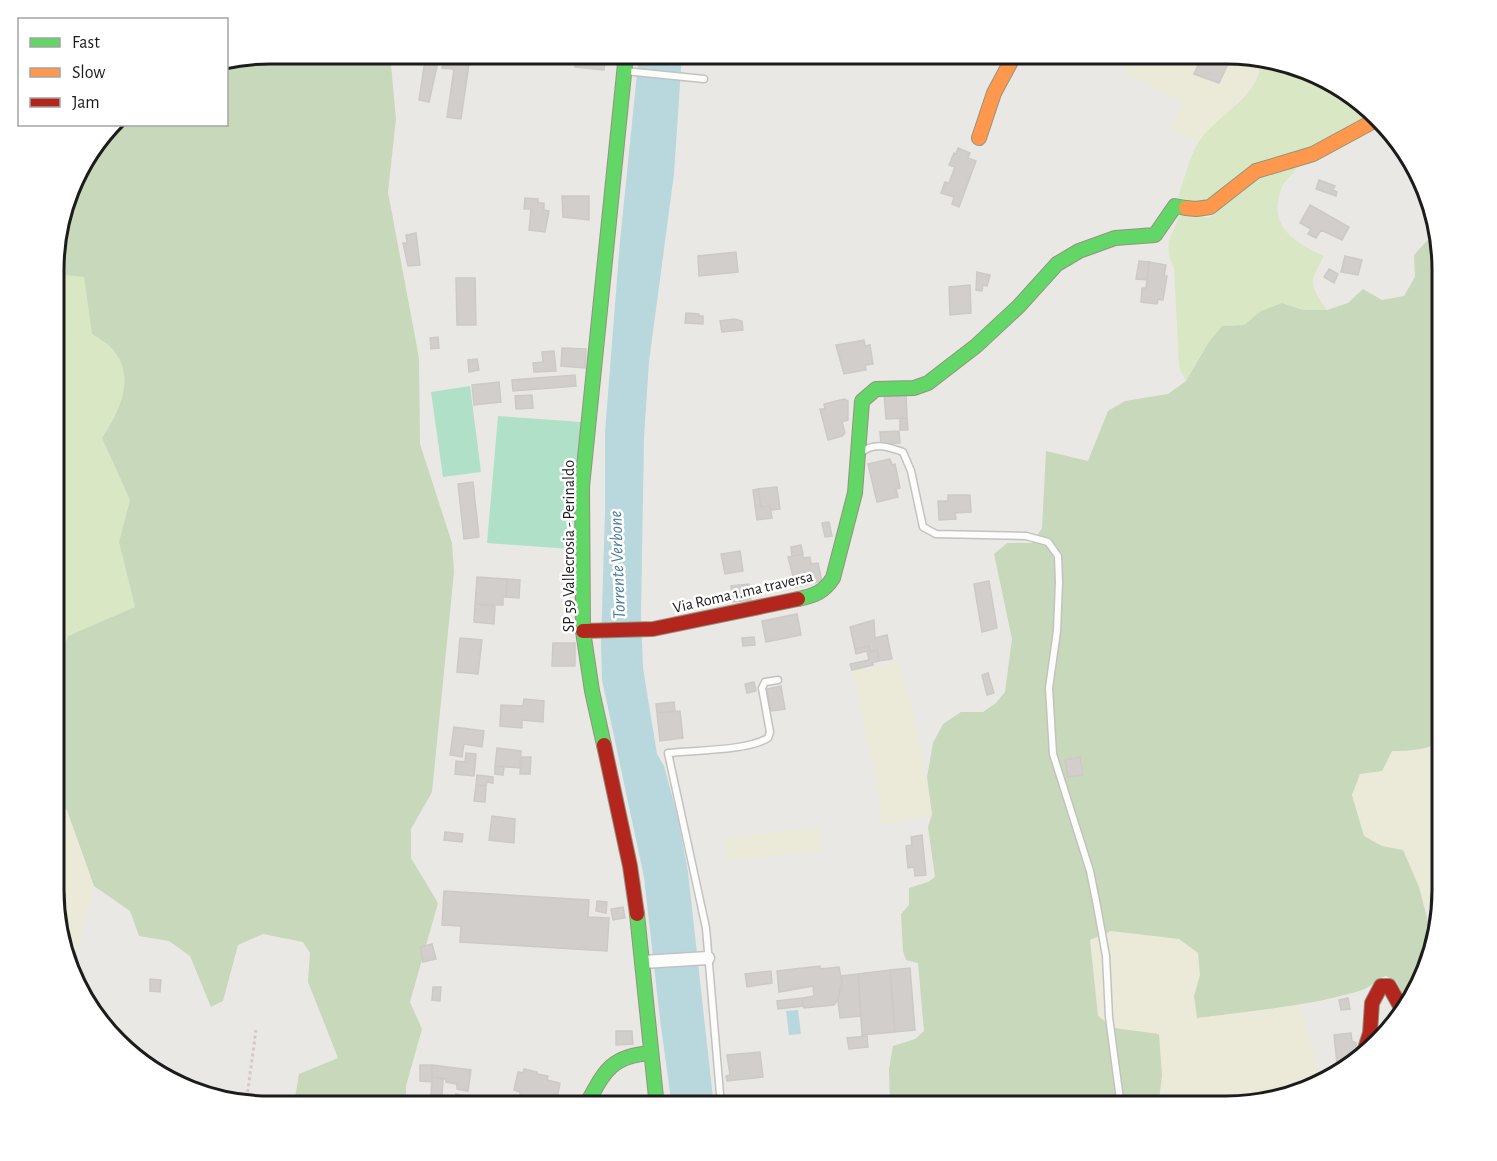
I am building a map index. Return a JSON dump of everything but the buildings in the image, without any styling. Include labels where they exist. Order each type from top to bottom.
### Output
[{"type":"street","name":"SP 59 Vallecrosia - Perinaldo","points":[[629,64],[631,72],[582,487],[583,631],[592,691],[630,866],[647,962],[651,1053],[656,1096]]},
{"type":"street","points":[[979,138],[994,93],[1009,65]]},
{"type":"street","name":"Via Roma 1.ma traversa","points":[[583,631],[653,629],[812,596],[826,589],[833,578],[855,493],[862,401],[876,389],[914,388],[928,383],[976,346],[1019,306],[1057,264],[1079,250],[1115,238],[1155,235],[1175,206],[1196,209],[1210,207],[1256,171],[1313,154],[1369,123]]},
{"type":"street","points":[[647,962],[705,958]]},
{"type":"street","points":[[1368,1038],[1371,1005],[1381,986],[1389,986],[1399,1003]]},
{"type":"street","points":[[591,1096],[615,1062],[628,1055],[651,1053]]},
{"type":"lane","points":[[631,72],[704,79]]},
{"type":"lane","points":[[859,454],[868,447],[886,446],[903,452],[910,471],[923,527],[936,534],[1026,537],[1048,542],[1058,556],[1056,631],[1049,688],[1053,754],[1090,871],[1097,906],[1106,956],[1109,1017],[1120,1096]]},
{"type":"lane","points":[[720,1096],[705,958],[706,928],[668,753],[742,746],[760,743],[768,738],[770,732],[762,688],[765,682],[778,680]]},
{"type":"path","points":[[247,1095],[256,1030]]},
{"type":"green space","points":[[271,64],[391,64],[396,119],[388,192],[419,358],[420,444],[452,543],[454,572],[432,792],[411,829],[411,858],[438,903],[410,1002],[422,1029],[406,1086],[406,1096],[295,1096],[299,1074],[338,1058],[308,982],[310,953],[303,942],[263,934],[238,945],[223,1001],[211,1007],[190,956],[169,941],[139,936],[130,911],[94,886],[65,809],[65,644],[68,636],[135,607],[119,542],[130,500],[102,438],[123,395],[124,373],[114,351],[92,334],[84,277],[64,275],[68,231],[75,205],[99,156],[125,126],[228,126],[228,70]]},
{"type":"green space","points":[[1124,65],[1240,65],[1260,67],[1248,94],[1199,141],[1170,129],[1182,103],[1125,72]]},
{"type":"green space","points":[[1260,67],[1266,68],[1305,80],[1329,92],[1352,107],[1365,119],[1359,125],[1208,202],[1195,203],[1178,197],[1196,146],[1208,130],[1247,94]]},
{"type":"green space","points":[[1297,167],[1283,185],[1277,211],[1285,230],[1293,238],[1324,256],[1313,283],[1314,289],[1327,310],[1303,310],[1282,303],[1261,311],[1244,325],[1222,326],[1209,342],[1186,381],[1179,367],[1174,268],[1169,253],[1171,235],[1180,215],[1193,213],[1209,218],[1252,178]]},
{"type":"green space","points":[[1430,238],[1432,257],[1432,745],[1412,750],[1392,751],[1382,771],[1360,774],[1352,795],[1364,836],[1382,846],[1403,850],[1419,887],[1429,930],[1422,956],[1405,993],[1403,996],[1397,982],[1386,976],[1362,990],[1343,996],[1197,1018],[1194,996],[1200,975],[1198,953],[1179,939],[1111,931],[1090,940],[1098,1016],[1114,1028],[1159,1034],[1162,1076],[1159,1096],[890,1096],[889,1069],[893,1046],[915,1039],[924,1031],[918,963],[906,960],[903,951],[901,914],[909,905],[909,888],[928,882],[935,877],[928,827],[932,814],[927,777],[933,743],[943,724],[961,712],[983,712],[996,703],[1005,692],[1012,639],[994,554],[1007,543],[1032,543],[1042,528],[1046,451],[1088,461],[1108,411],[1125,401],[1168,394],[1186,381],[1209,342],[1222,326],[1244,325],[1261,311],[1282,303],[1303,310],[1327,310],[1348,303],[1363,289],[1382,300],[1404,296],[1415,277],[1414,255]]},
{"type":"green space","points":[[64,274],[84,277],[92,334],[114,351],[124,373],[123,395],[102,438],[130,500],[119,542],[135,607],[68,636],[65,644]]},
{"type":"green space","points":[[470,386],[481,472],[443,477],[431,392]]},
{"type":"green space","points":[[498,416],[581,422],[571,549],[487,543]]},
{"type":"green space","points":[[900,662],[920,740],[932,814],[904,822],[881,825],[879,798],[853,672]]},
{"type":"green space","points":[[1432,746],[1432,904],[1425,909],[1419,887],[1403,850],[1382,846],[1364,836],[1352,795],[1360,774],[1392,751],[1414,751]]},
{"type":"green space","points":[[65,809],[94,886],[78,951],[73,949],[65,904]]},
{"type":"green space","points":[[819,827],[821,851],[727,861],[724,838]]},
{"type":"green space","points":[[1111,931],[1179,939],[1198,953],[1200,975],[1194,996],[1197,1018],[1300,1004],[1319,1074],[1292,1086],[1266,1093],[1240,1096],[1159,1096],[1162,1076],[1159,1034],[1114,1028],[1098,1016],[1090,940]]},
{"type":"water","name":"Torrente Verbone","points":[[638,64],[681,64],[674,174],[649,362],[644,438],[641,615],[643,668],[657,754],[664,766],[677,814],[688,872],[713,1096],[670,1096],[644,877],[602,680],[605,432],[620,241]]},
{"type":"water","points":[[798,1010],[801,1034],[789,1035],[786,1011]]},
{"type":"traffic: fast","points":[[604,745],[592,691],[583,631],[582,487],[625,64]]},
{"type":"traffic: fast","points":[[798,599],[818,593],[833,578],[855,493],[862,401],[876,389],[914,388],[928,383],[976,346],[1019,306],[1057,264],[1079,251],[1115,238],[1155,235],[1175,206],[1186,208]]},
{"type":"traffic: fast","points":[[637,914],[656,1096]]},
{"type":"traffic: fast","points":[[591,1096],[609,1068],[617,1062],[651,1053]]},
{"type":"traffic: slow","points":[[979,138],[994,93],[1009,65]]},
{"type":"traffic: slow","points":[[1186,208],[1210,207],[1256,171],[1313,154],[1369,123]]},
{"type":"traffic: jam","points":[[583,631],[653,629],[798,599]]},
{"type":"traffic: jam","points":[[604,745],[630,866],[637,914]]},
{"type":"traffic: jam","points":[[1368,1039],[1372,1003],[1381,986],[1389,986],[1399,1003]]}]
